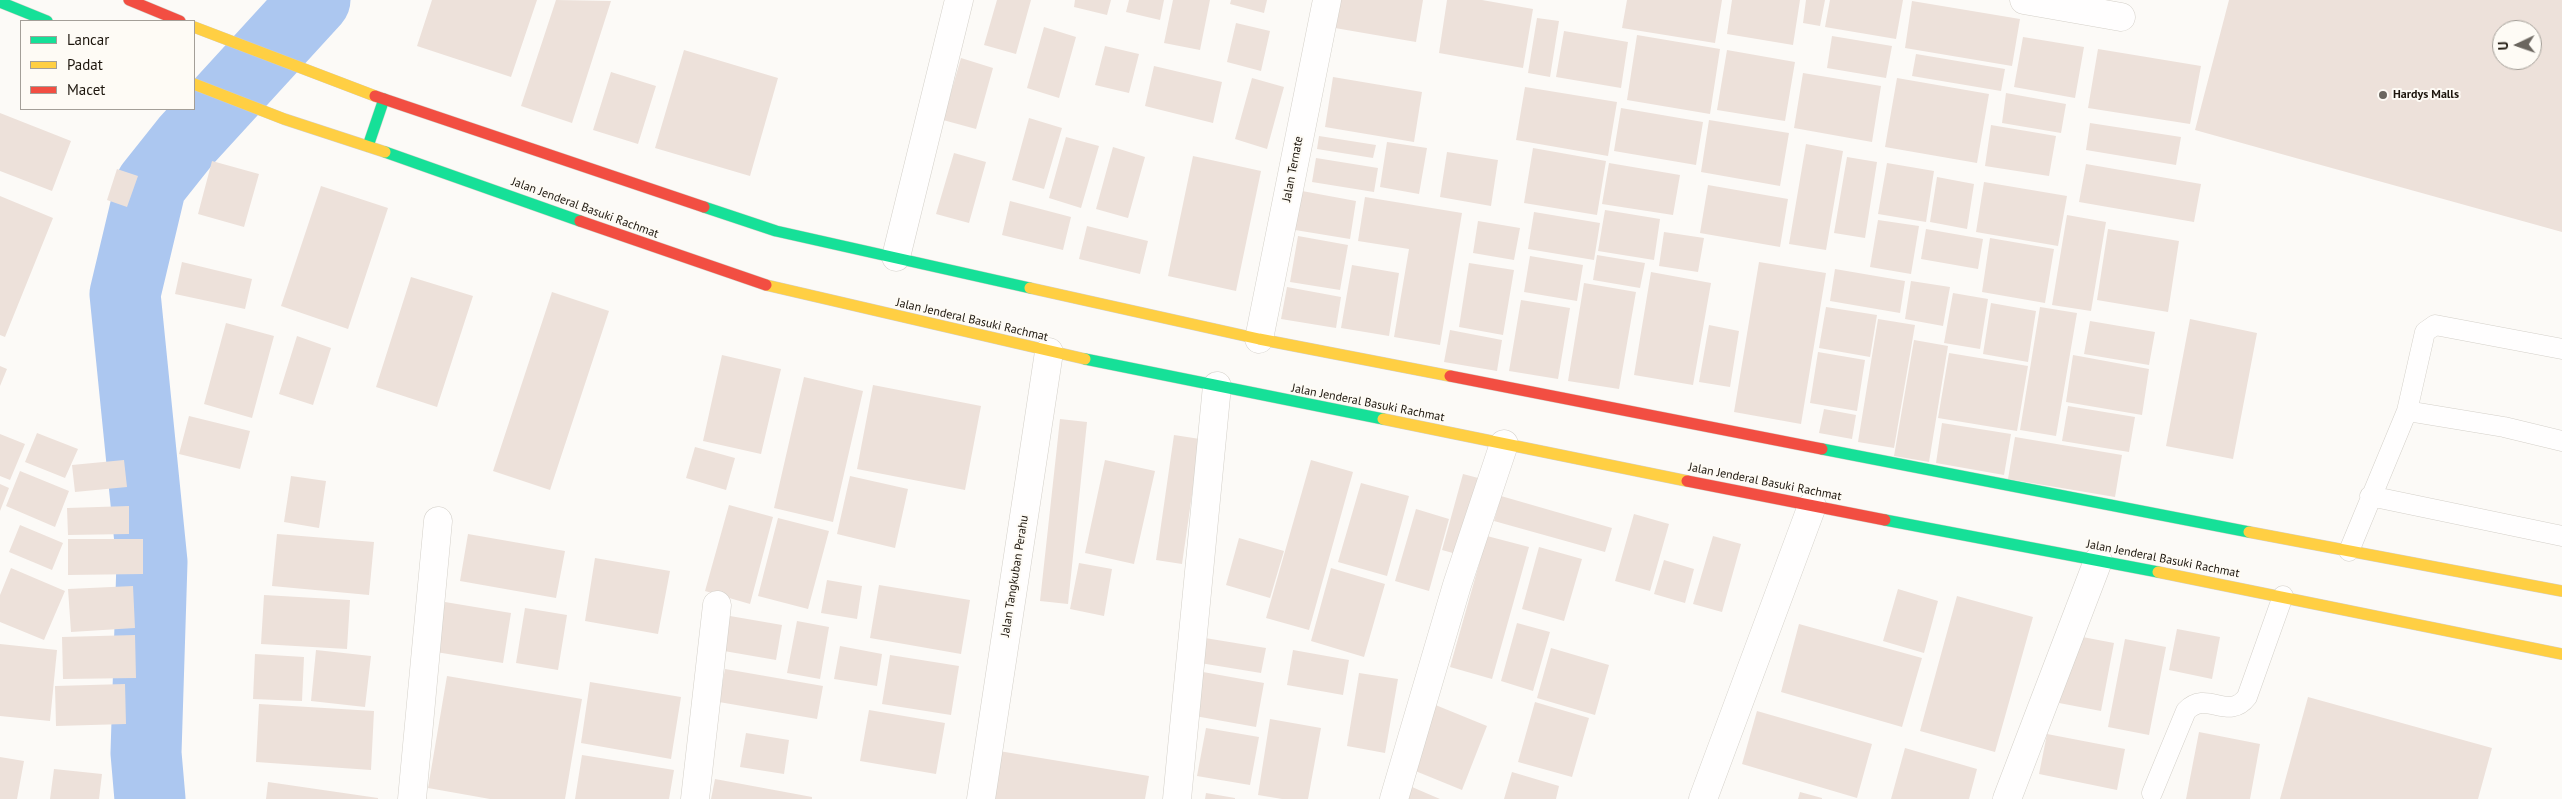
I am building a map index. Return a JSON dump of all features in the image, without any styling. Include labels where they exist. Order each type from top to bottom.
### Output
[{"type":"main road","points":[[129,0],[178,20]]},
{"type":"main road","points":[[0,2],[45,20]]},
{"type":"main road","points":[[195,27],[348,87],[776,231],[1259,338],[2349,552],[2562,591]]},
{"type":"main road","name":"Jalan Jenderal Basuki Rachmat","points":[[196,84],[284,119],[368,146],[758,283],[1049,352],[1812,506],[2283,596],[2562,654]]},
{"type":"main road","points":[[368,146],[384,99]]},
{"type":"street","points":[[896,257],[959,0]]},
{"type":"street","name":"Jalan Ternate","points":[[1259,338],[1327,0]]},
{"type":"street","points":[[2024,0],[2121,17]]},
{"type":"street","name":"Jalan Tangkuban Perahu","points":[[981,799],[1049,352]]},
{"type":"street","points":[[1177,799],[1216,386]]},
{"type":"street","points":[[1394,799],[1457,585],[1504,444]]},
{"type":"street","points":[[1703,799],[1812,506]]},
{"type":"street","points":[[416,798],[438,521]]},
{"type":"street","points":[[2007,799],[2098,561]]},
{"type":"street","points":[[695,799],[717,605]]},
{"type":"lane","points":[[2349,552],[2370,496],[2407,411],[2425,332],[2434,325],[2562,349]]},
{"type":"lane","points":[[2407,411],[2504,427],[2562,441]]},
{"type":"lane","points":[[2370,496],[2562,536]]},
{"type":"lane","points":[[2152,792],[2186,711],[2198,702],[2232,707],[2238,706],[2247,697],[2283,596]]},
{"type":"building","points":[[432,0],[537,0],[511,77],[417,46]]},
{"type":"building","points":[[556,0],[611,1],[572,123],[521,106]]},
{"type":"building","points":[[997,0],[1031,0],[1016,54],[984,45]]},
{"type":"building","points":[[1075,0],[1111,0],[1107,15],[1074,7]]},
{"type":"building","points":[[1129,0],[1164,0],[1160,20],[1126,12]]},
{"type":"building","points":[[1173,0],[1210,0],[1200,50],[1164,43]]},
{"type":"building","points":[[1231,0],[1267,0],[1264,13],[1230,4]]},
{"type":"building","points":[[1340,0],[1423,0],[1416,42],[1335,28]]},
{"type":"building","points":[[1447,0],[1482,0],[1533,9],[1523,68],[1439,53]]},
{"type":"building","points":[[1627,0],[1722,0],[1715,43],[1622,28]]},
{"type":"building","points":[[1732,0],[1800,0],[1793,45],[1727,34]]},
{"type":"building","points":[[1806,0],[1825,0],[1820,26],[1803,23]]},
{"type":"building","points":[[1830,0],[1903,0],[1896,39],[1825,27]]},
{"type":"building","name":"Hardys Malls","points":[[2229,0],[2562,0],[2562,232],[2195,130]]},
{"type":"building","points":[[1912,1],[2020,19],[2012,66],[1905,48]]},
{"type":"building","points":[[1537,18],[1559,21],[1550,77],[1528,73]]},
{"type":"building","points":[[1236,23],[1270,31],[1261,71],[1227,62]]},
{"type":"building","points":[[1044,27],[1076,37],[1059,98],[1027,88]]},
{"type":"building","points":[[1564,31],[1628,42],[1621,88],[1556,77]]},
{"type":"building","points":[[1637,35],[1720,49],[1710,114],[1627,100]]},
{"type":"building","points":[[1832,36],[1892,46],[1886,78],[1827,68]]},
{"type":"building","points":[[2023,37],[2084,47],[2075,98],[2014,87]]},
{"type":"building","points":[[1105,46],[1139,54],[1129,93],[1095,85]]},
{"type":"building","points":[[2098,49],[2201,66],[2190,124],[2088,108]]},
{"type":"building","points":[[684,50],[778,78],[750,176],[655,148]]},
{"type":"building","points":[[1727,50],[1795,62],[1785,121],[1717,110]]},
{"type":"building","points":[[1916,54],[2005,69],[2001,91],[1912,76]]},
{"type":"building","points":[[961,58],[993,68],[976,129],[943,120]]},
{"type":"building","points":[[1154,66],[1222,82],[1213,123],[1145,106]]},
{"type":"building","points":[[611,72],[656,86],[638,144],[593,130]]},
{"type":"building","points":[[1803,73],[1881,86],[1872,142],[1794,128]]},
{"type":"building","points":[[1333,77],[1422,92],[1414,142],[1325,127]]},
{"type":"building","points":[[1252,78],[1284,87],[1267,149],[1235,139]]},
{"type":"building","points":[[1897,78],[1989,94],[1977,163],[1885,147]]},
{"type":"building","points":[[1525,87],[1617,102],[1608,156],[1516,140]]},
{"type":"building","points":[[2006,93],[2066,104],[2061,133],[2002,123]]},
{"type":"building","points":[[1621,108],[1703,122],[1696,165],[1614,151]]},
{"type":"building","points":[[0,113],[71,141],[52,191],[0,171]]},
{"type":"building","points":[[1029,118],[1062,128],[1044,189],[1012,180]]},
{"type":"building","points":[[1709,120],[1789,133],[1780,186],[1701,172]]},
{"type":"building","points":[[2090,123],[2181,137],[2176,165],[2086,150]]},
{"type":"building","points":[[1991,125],[2056,136],[2049,176],[1985,166]]},
{"type":"building","points":[[1319,136],[1376,145],[1373,158],[1317,149]]},
{"type":"building","points":[[1066,137],[1099,146],[1081,208],[1049,198]]},
{"type":"building","points":[[1387,142],[1427,148],[1419,194],[1380,187]]},
{"type":"building","points":[[1806,144],[1843,151],[1826,250],[1789,244]]},
{"type":"building","points":[[1113,147],[1145,157],[1128,218],[1096,209]]},
{"type":"building","points":[[1533,148],[1606,161],[1597,215],[1524,203]]},
{"type":"building","points":[[1447,152],[1498,160],[1491,206],[1440,197]]},
{"type":"building","points":[[954,153],[986,162],[969,223],[936,214]]},
{"type":"building","points":[[1193,156],[1261,171],[1236,291],[1168,276]]},
{"type":"building","points":[[1847,157],[1877,162],[1865,238],[1834,233]]},
{"type":"building","points":[[1316,158],[1378,168],[1374,192],[1312,182]]},
{"type":"building","points":[[212,161],[259,174],[244,227],[198,214]]},
{"type":"building","points":[[1609,163],[1680,175],[1673,215],[1602,204]]},
{"type":"building","points":[[1887,163],[1934,171],[1926,222],[1878,214]]},
{"type":"building","points":[[2086,164],[2201,184],[2194,222],[2079,202]]},
{"type":"building","points":[[117,169],[138,176],[127,207],[107,200]]},
{"type":"building","points":[[1937,177],[1974,184],[1967,229],[1930,222]]},
{"type":"building","points":[[1984,182],[2067,196],[2058,246],[1976,232]]},
{"type":"building","points":[[1708,185],[1788,199],[1780,247],[1700,233]]},
{"type":"building","points":[[321,186],[388,208],[348,329],[281,306]]},
{"type":"building","points":[[1302,191],[1356,201],[1350,239],[1295,230]]},
{"type":"building","points":[[0,196],[53,218],[5,337],[0,335]]},
{"type":"building","points":[[1365,197],[1462,213],[1440,345],[1394,337],[1409,249],[1358,241]]},
{"type":"building","points":[[1010,201],[1071,217],[1063,250],[1002,235]]},
{"type":"building","points":[[1605,210],[1660,219],[1654,260],[1598,251]]},
{"type":"building","points":[[1534,212],[1600,223],[1594,260],[1528,249]]},
{"type":"building","points":[[2067,215],[2106,222],[2091,311],[2052,305]]},
{"type":"building","points":[[1878,220],[1919,226],[1911,274],[1870,267]]},
{"type":"building","points":[[1478,221],[1520,228],[1514,260],[1473,253]]},
{"type":"building","points":[[1087,226],[1148,241],[1140,274],[1079,259]]},
{"type":"building","points":[[1926,229],[1983,239],[1978,269],[1921,259]]},
{"type":"building","points":[[2108,229],[2179,241],[2168,312],[2097,300]]},
{"type":"building","points":[[1664,232],[1704,238],[1698,272],[1659,266]]},
{"type":"building","points":[[1298,236],[1348,245],[1340,290],[1290,282]]},
{"type":"building","points":[[1990,238],[2054,249],[2045,303],[1982,292]]},
{"type":"building","points":[[1597,255],[1645,263],[1640,288],[1593,280]]},
{"type":"building","points":[[1530,256],[1583,265],[1577,301],[1524,292]]},
{"type":"building","points":[[182,262],[252,279],[245,309],[175,294]]},
{"type":"building","points":[[1759,262],[1826,273],[1801,424],[1734,412]]},
{"type":"building","points":[[1469,263],[1514,270],[1503,335],[1459,327]]},
{"type":"building","points":[[1352,265],[1399,273],[1389,336],[1341,328]]},
{"type":"building","points":[[1835,269],[1905,281],[1900,313],[1830,301]]},
{"type":"building","points":[[1651,272],[1711,283],[1693,385],[1634,375]]},
{"type":"building","points":[[411,277],[473,296],[437,407],[376,387]]},
{"type":"building","points":[[1911,281],[1950,287],[1943,326],[1905,319]]},
{"type":"building","points":[[1584,283],[1636,292],[1619,389],[1568,381]]},
{"type":"building","points":[[1287,287],[1341,297],[1336,328],[1281,319]]},
{"type":"building","points":[[552,292],[609,311],[550,490],[493,471]]},
{"type":"building","points":[[1953,293],[1988,299],[1980,349],[1944,343]]},
{"type":"building","points":[[1521,300],[1570,308],[1558,379],[1509,371]]},
{"type":"building","points":[[1991,303],[2036,311],[2028,362],[1983,354]]},
{"type":"building","points":[[1826,307],[1877,315],[1870,357],[1819,348]]},
{"type":"building","points":[[2040,307],[2077,313],[2056,436],[2020,430]]},
{"type":"building","points":[[1878,319],[1915,325],[1894,448],[1858,442]]},
{"type":"building","points":[[2190,319],[2257,333],[2233,459],[2166,446]]},
{"type":"building","points":[[2090,321],[2155,332],[2149,365],[2084,354]]},
{"type":"building","points":[[226,323],[274,336],[252,418],[204,404]]},
{"type":"building","points":[[1709,325],[1739,331],[1730,387],[1699,382]]},
{"type":"building","points":[[1450,330],[1502,340],[1497,371],[1444,362]]},
{"type":"building","points":[[297,336],[331,348],[313,405],[279,394]]},
{"type":"building","points":[[1914,340],[1948,346],[1929,462],[1894,456]]},
{"type":"building","points":[[1818,352],[1865,360],[1857,411],[1810,403]]},
{"type":"building","points":[[1949,353],[2028,366],[2017,431],[1938,418]]},
{"type":"building","points":[[722,355],[781,369],[761,454],[703,441]]},
{"type":"building","points":[[2073,355],[2149,369],[2142,415],[2066,402]]},
{"type":"building","points":[[0,366],[7,369],[0,386]]},
{"type":"building","points":[[804,377],[863,391],[833,522],[774,508]]},
{"type":"building","points":[[873,385],[981,406],[965,490],[857,469]]},
{"type":"building","points":[[2068,406],[2135,417],[2129,452],[2062,441]]},
{"type":"building","points":[[1824,409],[1856,415],[1852,439],[1819,433]]},
{"type":"building","points":[[189,416],[250,431],[240,469],[179,454]]},
{"type":"building","points":[[1060,419],[1087,422],[1068,604],[1040,601]]},
{"type":"building","points":[[1942,423],[2011,434],[2004,475],[1936,463]]},
{"type":"building","points":[[37,433],[78,449],[65,478],[25,462]]},
{"type":"building","points":[[0,434],[25,444],[10,480],[0,476]]},
{"type":"building","points":[[1174,435],[1200,439],[1182,564],[1156,560]]},
{"type":"building","points":[[2015,437],[2122,455],[2115,497],[2008,479]]},
{"type":"building","points":[[695,447],[735,458],[726,490],[686,478]]},
{"type":"building","points":[[124,460],[127,487],[75,492],[72,465]]},
{"type":"building","points":[[1105,460],[1155,471],[1134,564],[1085,553]]},
{"type":"building","points":[[1311,460],[1353,472],[1309,630],[1266,618]]},
{"type":"building","points":[[20,471],[69,491],[55,527],[6,506]]},
{"type":"building","points":[[1463,474],[1482,479],[1460,555],[1442,550]]},
{"type":"building","points":[[291,476],[326,481],[319,528],[284,522]]},
{"type":"building","points":[[850,476],[908,489],[895,548],[837,534]]},
{"type":"building","points":[[1361,483],[1409,496],[1387,576],[1338,562]]},
{"type":"building","points":[[0,484],[9,488],[0,511]]},
{"type":"building","points":[[1501,496],[1612,528],[1605,552],[1494,521]]},
{"type":"building","points":[[729,505],[773,517],[750,604],[705,591]]},
{"type":"building","points":[[129,506],[129,534],[68,535],[67,508]]},
{"type":"building","points":[[1416,509],[1449,519],[1429,591],[1395,581]]},
{"type":"building","points":[[1634,514],[1669,524],[1650,591],[1615,581]]},
{"type":"building","points":[[778,518],[829,531],[808,609],[758,596]]},
{"type":"building","points":[[20,525],[63,543],[52,570],[9,552]]},
{"type":"building","points":[[277,534],[374,542],[369,595],[272,586]]},
{"type":"building","points":[[468,534],[565,551],[556,598],[460,581]]},
{"type":"building","points":[[1487,536],[1529,547],[1492,679],[1450,667]]},
{"type":"building","points":[[1713,536],[1741,544],[1722,612],[1693,604]]},
{"type":"building","points":[[1239,538],[1284,551],[1270,598],[1226,585]]},
{"type":"building","points":[[68,539],[143,539],[143,574],[68,575]]},
{"type":"building","points":[[1539,547],[1582,559],[1564,621],[1522,609]]},
{"type":"building","points":[[595,558],[670,571],[658,634],[585,621]]},
{"type":"building","points":[[1664,560],[1694,569],[1685,603],[1654,594]]},
{"type":"building","points":[[1079,563],[1112,569],[1104,616],[1070,609]]},
{"type":"building","points":[[11,568],[65,591],[44,640],[0,622],[0,595]]},
{"type":"building","points":[[1331,568],[1385,584],[1364,657],[1311,641]]},
{"type":"building","points":[[827,580],[862,586],[857,619],[821,613]]},
{"type":"building","points":[[879,585],[970,600],[961,654],[870,638]]},
{"type":"building","points":[[133,586],[135,628],[71,632],[68,589]]},
{"type":"building","points":[[1898,589],[1938,601],[1924,653],[1883,641]]},
{"type":"building","points":[[264,595],[350,600],[347,649],[261,644]]},
{"type":"building","points":[[1957,596],[2033,617],[1995,752],[1920,731]]},
{"type":"building","points":[[445,602],[511,613],[503,663],[436,652]]},
{"type":"building","points":[[525,608],[567,615],[558,670],[516,663]]},
{"type":"building","points":[[730,616],[782,625],[776,660],[724,651]]},
{"type":"building","points":[[797,621],[829,627],[820,679],[787,673]]},
{"type":"building","points":[[1517,623],[1550,632],[1533,691],[1501,681]]},
{"type":"building","points":[[1799,624],[1922,658],[1902,727],[1781,692]]},
{"type":"building","points":[[2177,629],[2220,637],[2212,679],[2169,670]]},
{"type":"building","points":[[135,635],[136,678],[63,679],[62,637]]},
{"type":"building","points":[[2072,635],[2114,643],[2101,711],[2059,703]]},
{"type":"building","points":[[1205,638],[1266,648],[1261,673],[1200,663]]},
{"type":"building","points":[[2125,639],[2166,647],[2149,735],[2108,727]]},
{"type":"building","points":[[0,644],[57,650],[50,721],[0,716]]},
{"type":"building","points":[[840,646],[882,654],[877,686],[834,679]]},
{"type":"building","points":[[1551,648],[1609,665],[1595,715],[1537,698]]},
{"type":"building","points":[[316,650],[371,656],[365,707],[311,701]]},
{"type":"building","points":[[1293,650],[1349,660],[1343,695],[1287,685]]},
{"type":"building","points":[[255,654],[304,657],[302,701],[253,699]]},
{"type":"building","points":[[890,655],[959,666],[951,715],[882,704]]},
{"type":"building","points":[[725,669],[823,686],[817,719],[719,702]]},
{"type":"building","points":[[1203,672],[1264,683],[1256,727],[1195,716]]},
{"type":"building","points":[[1359,673],[1398,679],[1385,753],[1347,746]]},
{"type":"building","points":[[447,676],[582,699],[565,799],[490,799],[428,788]]},
{"type":"building","points":[[590,682],[681,697],[671,759],[581,743]]},
{"type":"building","points":[[125,684],[126,724],[56,726],[55,686]]},
{"type":"building","points":[[2308,697],[2492,748],[2478,799],[2280,799]]},
{"type":"building","points":[[1535,702],[1589,718],[1572,777],[1518,762]]},
{"type":"building","points":[[259,704],[374,711],[371,770],[256,762]]},
{"type":"building","points":[[1433,704],[1487,726],[1462,790],[1408,768]]},
{"type":"building","points":[[869,710],[945,723],[936,774],[860,761]]},
{"type":"building","points":[[1757,711],[1872,744],[1857,798],[1742,764]]},
{"type":"building","points":[[1270,719],[1321,728],[1308,799],[1282,799],[1258,795]]},
{"type":"building","points":[[1206,728],[1259,737],[1250,785],[1197,776]]},
{"type":"building","points":[[2199,732],[2260,744],[2250,799],[2186,799]]},
{"type":"building","points":[[746,733],[789,740],[784,774],[740,767]]},
{"type":"building","points":[[2047,734],[2125,749],[2117,790],[2039,774]]},
{"type":"building","points":[[1905,748],[1977,769],[1969,799],[1891,799]]},
{"type":"building","points":[[999,751],[1149,776],[1145,799],[992,799]]},
{"type":"building","points":[[582,755],[674,770],[669,799],[575,799]]},
{"type":"building","points":[[0,757],[24,761],[17,799],[0,799]]},
{"type":"building","points":[[54,769],[102,774],[99,799],[50,799]]},
{"type":"building","points":[[1512,772],[1559,786],[1556,799],[1504,799]]},
{"type":"building","points":[[715,779],[812,797],[812,799],[711,799]]},
{"type":"building","points":[[268,782],[378,798],[378,799],[266,799]]},
{"type":"building","points":[[1412,787],[1440,799],[1407,799]]},
{"type":"building","points":[[1800,792],[1822,798],[1822,799],[1798,799]]},
{"type":"building","points":[[1206,793],[1235,798],[1235,799],[1205,799]]},
{"type":"waterway","points":[[150,799],[146,753],[152,562],[125,294],[151,185],[186,141],[315,0]]},
{"type":"traffic: fast","points":[[0,2],[45,20]]},
{"type":"traffic: fast","points":[[368,146],[384,99]]},
{"type":"traffic: fast","points":[[385,152],[580,221]]},
{"type":"traffic: fast","points":[[704,207],[776,231],[1030,288]]},
{"type":"traffic: fast","points":[[1085,359],[1383,419]]},
{"type":"traffic: fast","points":[[1822,449],[2249,532]]},
{"type":"traffic: fast","points":[[1885,520],[2158,572]]},
{"type":"traffic: slow","points":[[195,27],[375,96]]},
{"type":"traffic: slow","points":[[195,84],[284,119],[385,152]]},
{"type":"traffic: slow","points":[[766,285],[1085,359]]},
{"type":"traffic: slow","points":[[1030,288],[1259,339],[1450,376]]},
{"type":"traffic: slow","points":[[1383,419],[1687,481]]},
{"type":"traffic: slow","points":[[2249,532],[2562,591]]},
{"type":"traffic: slow","points":[[2158,572],[2562,654]]},
{"type":"traffic: jam","points":[[129,0],[178,20]]},
{"type":"traffic: jam","points":[[375,96],[704,207]]},
{"type":"traffic: jam","points":[[580,221],[766,285]]},
{"type":"traffic: jam","points":[[1450,376],[1822,449]]},
{"type":"traffic: jam","points":[[1687,481],[1885,520]]},
{"type":"place","name":"Hardys Malls","points":[[2383,95]]}]
